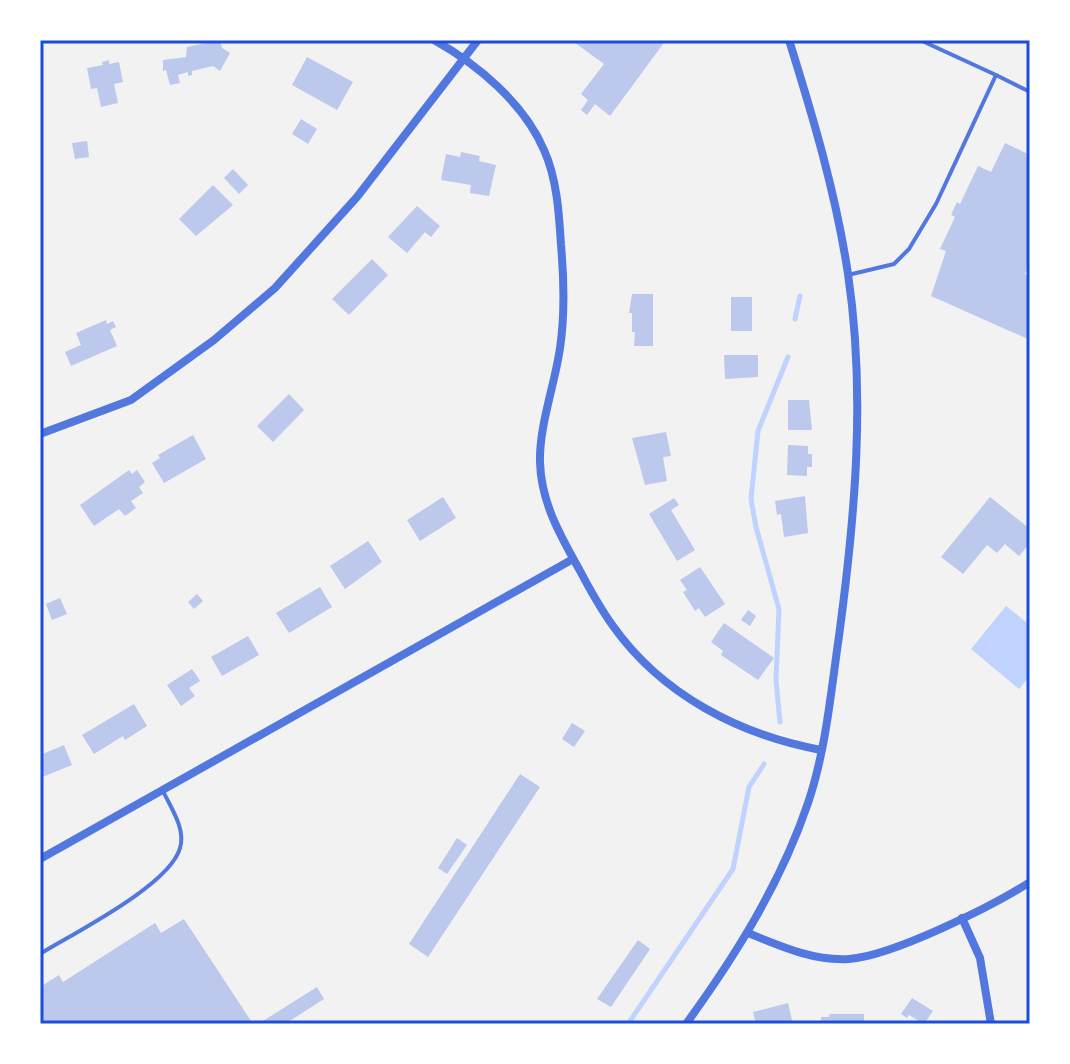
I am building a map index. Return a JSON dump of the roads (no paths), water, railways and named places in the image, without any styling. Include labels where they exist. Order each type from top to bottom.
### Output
[{"type":"street","points":[[434,40],[464,59],[495,85],[523,115],[544,150],[556,188],[563,264],[561,344],[540,459],[546,502],[573,559],[613,627],[637,655],[675,689],[722,719],[745,729],[777,741],[821,750]]},
{"type":"street","points":[[40,434],[131,400],[214,340],[275,288],[357,197],[478,40]]},
{"type":"street","points":[[686,1024],[748,933],[803,815],[821,750],[850,562],[857,388],[848,275],[824,154],[789,40]]},
{"type":"street","points":[[40,859],[573,559]]},
{"type":"street","points":[[748,933],[789,950],[848,959],[876,953],[962,918],[1030,882]]},
{"type":"street","points":[[962,918],[980,958],[991,1024]]},
{"type":"lane","points":[[920,40],[1030,92]]},
{"type":"lane","points":[[848,275],[894,264],[909,249],[936,204],[996,75]]},
{"type":"lane","points":[[40,954],[150,886],[172,866],[181,847],[181,830],[163,791]]},
{"type":"water","points":[[1006,606],[1030,625],[1030,676],[1019,689],[971,649]]},
{"type":"waterway","points":[[795,319],[800,296]]},
{"type":"waterway","points":[[780,722],[776,681],[779,609],[751,499],[758,431],[788,357]]},
{"type":"waterway","points":[[628,1024],[733,869],[749,787],[764,764]]}]
